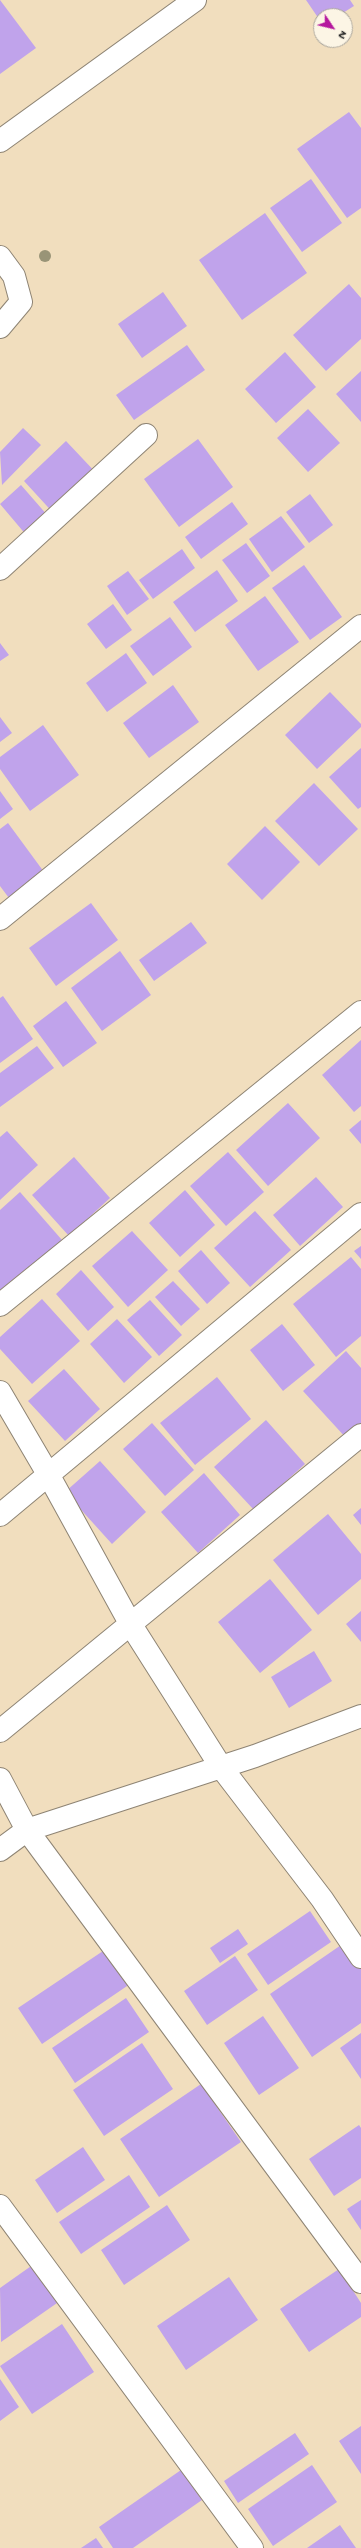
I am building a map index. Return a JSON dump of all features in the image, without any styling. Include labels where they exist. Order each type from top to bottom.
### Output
[{"type":"street","points":[[0,141],[195,0]]},
{"type":"street","points":[[0,257],[14,276],[20,302],[0,327]]},
{"type":"street","points":[[0,568],[146,435]]},
{"type":"street","points":[[0,918],[361,626]]},
{"type":"street","points":[[0,1304],[361,1012]]},
{"type":"street","points":[[0,1515],[361,1214]]},
{"type":"street","points":[[0,1392],[48,1474],[131,1625],[221,1767],[322,1900],[361,1957]]},
{"type":"street","points":[[0,1730],[131,1625],[361,1435]]},
{"type":"street","points":[[0,1850],[27,1830],[221,1767],[361,1716]]},
{"type":"street","points":[[0,1779],[27,1830],[361,2282]]},
{"type":"street","points":[[0,2206],[252,2548]]},
{"type":"building","points":[[0,0],[36,48],[0,74]]},
{"type":"building","points":[[306,0],[350,0],[354,6],[351,8],[313,8],[313,10]]},
{"type":"building","points":[[349,112],[361,128],[361,208],[347,218],[297,149]]},
{"type":"building","points":[[311,179],[342,223],[302,252],[270,208]]},
{"type":"building","points":[[265,213],[307,273],[242,320],[199,260]]},
{"type":"building","points":[[349,284],[361,298],[361,339],[326,371],[293,335]]},
{"type":"building","points":[[163,292],[187,326],[142,358],[118,324]]},
{"type":"building","points":[[187,345],[205,370],[134,420],[116,395]]},
{"type":"building","points":[[285,352],[316,387],[276,423],[245,389]]},
{"type":"building","points":[[361,371],[361,422],[336,394]]},
{"type":"building","points":[[308,409],[340,443],[308,472],[277,438]]},
{"type":"building","points":[[23,428],[41,445],[2,485],[0,452]]},
{"type":"building","points":[[198,439],[233,487],[179,527],[144,479]]},
{"type":"building","points":[[66,441],[99,476],[57,517],[24,481]]},
{"type":"building","points":[[21,485],[55,524],[33,543],[0,504]]},
{"type":"building","points":[[310,494],[333,525],[309,543],[286,512]]},
{"type":"building","points":[[232,502],[248,524],[201,559],[185,537]]},
{"type":"building","points":[[281,516],[305,547],[272,572],[249,539]]},
{"type":"building","points":[[246,543],[270,576],[247,593],[222,560]]},
{"type":"building","points":[[182,549],[195,568],[153,599],[139,580]]},
{"type":"building","points":[[304,565],[342,617],[310,640],[272,588]]},
{"type":"building","points":[[217,570],[238,601],[195,632],[173,602]]},
{"type":"building","points":[[128,571],[149,599],[127,615],[107,586]]},
{"type":"building","points":[[265,596],[299,642],[258,671],[225,625]]},
{"type":"building","points":[[113,604],[132,630],[106,649],[87,624]]},
{"type":"building","points":[[170,617],[192,647],[153,676],[130,646]]},
{"type":"building","points":[[0,643],[9,655],[0,661]]},
{"type":"building","points":[[126,653],[147,683],[107,712],[86,683]]},
{"type":"building","points":[[173,685],[199,722],[149,758],[123,723]]},
{"type":"building","points":[[330,692],[361,724],[361,727],[317,769],[285,735]]},
{"type":"building","points":[[0,717],[12,733],[0,742]]},
{"type":"building","points":[[43,725],[79,775],[30,811],[0,769],[0,757]]},
{"type":"building","points":[[361,748],[361,807],[358,809],[329,777]]},
{"type":"building","points":[[314,783],[358,829],[319,866],[275,821]]},
{"type":"building","points":[[0,791],[13,809],[0,819]]},
{"type":"building","points":[[8,823],[44,872],[9,898],[0,886],[0,829]]},
{"type":"building","points":[[265,826],[300,862],[262,900],[227,864]]},
{"type":"building","points":[[91,903],[118,940],[56,986],[29,948]]},
{"type":"building","points":[[191,922],[207,943],[154,981],[139,960]]},
{"type":"building","points":[[120,951],[151,995],[102,1031],[71,988]]},
{"type":"building","points":[[3,996],[33,1039],[0,1063],[0,998]]},
{"type":"building","points":[[66,1001],[97,1043],[63,1067],[33,1026]]},
{"type":"building","points":[[361,1040],[361,1106],[354,1112],[322,1075]]},
{"type":"building","points":[[37,1046],[54,1068],[0,1107],[0,1073]]},
{"type":"building","points":[[288,1103],[320,1138],[268,1186],[236,1150]]},
{"type":"building","points":[[361,1120],[361,1144],[349,1130]]},
{"type":"building","points":[[7,1131],[38,1165],[0,1200],[0,1137]]},
{"type":"building","points":[[228,1152],[264,1192],[226,1226],[190,1186]]},
{"type":"building","points":[[74,1157],[110,1198],[69,1236],[32,1195]]},
{"type":"building","points":[[316,1177],[343,1207],[300,1246],[273,1215]]},
{"type":"building","points":[[185,1190],[215,1225],[180,1257],[149,1223]]},
{"type":"building","points":[[20,1192],[62,1240],[0,1296],[0,1210]]},
{"type":"building","points":[[255,1211],[291,1250],[250,1287],[214,1248]]},
{"type":"building","points":[[132,1231],[168,1270],[128,1307],[92,1266]]},
{"type":"building","points":[[361,1246],[361,1259],[354,1251]]},
{"type":"building","points":[[201,1250],[230,1283],[207,1304],[178,1271]]},
{"type":"building","points":[[351,1257],[361,1269],[361,1336],[336,1357],[293,1304]]},
{"type":"building","points":[[81,1270],[114,1307],[88,1331],[56,1294]]},
{"type":"building","points":[[173,1281],[200,1309],[181,1326],[155,1297]]},
{"type":"building","points":[[42,1299],[80,1341],[32,1384],[0,1349],[0,1337]]},
{"type":"building","points":[[150,1300],[182,1335],[159,1356],[127,1320]]},
{"type":"building","points":[[117,1319],[152,1357],[124,1383],[90,1344]]},
{"type":"building","points":[[282,1324],[315,1365],[283,1391],[250,1350]]},
{"type":"building","points":[[346,1351],[361,1368],[361,1426],[347,1439],[303,1391]]},
{"type":"building","points":[[64,1369],[100,1409],[65,1441],[28,1401]]},
{"type":"building","points":[[217,1377],[251,1419],[195,1465],[160,1423]]},
{"type":"building","points":[[266,1420],[305,1464],[254,1510],[214,1467]]},
{"type":"building","points":[[152,1423],[194,1470],[165,1496],[123,1449]]},
{"type":"building","points":[[100,1461],[146,1512],[112,1544],[65,1492]]},
{"type":"building","points":[[204,1473],[240,1515],[198,1553],[161,1512]]},
{"type":"building","points":[[361,1508],[361,1525],[353,1515]]},
{"type":"building","points":[[328,1514],[361,1554],[361,1579],[318,1615],[273,1560]]},
{"type":"building","points":[[270,1579],[312,1630],[260,1673],[218,1622]]},
{"type":"building","points":[[361,1611],[361,1642],[346,1624]]},
{"type":"building","points":[[314,1651],[332,1681],[289,1708],[271,1677]]},
{"type":"building","points":[[310,1911],[331,1942],[268,1985],[247,1954]]},
{"type":"building","points":[[238,1929],[248,1944],[220,1963],[210,1948]]},
{"type":"building","points":[[344,1943],[361,1968],[361,2023],[312,2057],[270,1994]]},
{"type":"building","points":[[106,1949],[130,1984],[42,2044],[18,2008]]},
{"type":"building","points":[[235,1956],[258,1990],[207,2025],[184,1991]]},
{"type":"building","points":[[126,1998],[149,2032],[75,2083],[52,2048]]},
{"type":"building","points":[[263,2016],[299,2068],[259,2095],[224,2043]]},
{"type":"building","points":[[361,2033],[361,2079],[340,2048]]},
{"type":"building","points":[[142,2043],[173,2089],[104,2136],[73,2090]]},
{"type":"building","points":[[201,2084],[241,2142],[159,2197],[120,2139]]},
{"type":"building","points":[[359,2125],[361,2128],[361,2178],[334,2196],[309,2159]]},
{"type":"building","points":[[83,2147],[105,2180],[57,2213],[35,2180]]},
{"type":"building","points":[[129,2175],[150,2207],[81,2254],[59,2222]]},
{"type":"building","points":[[361,2200],[361,2230],[347,2209]]},
{"type":"building","points":[[167,2205],[190,2240],[124,2285],[101,2250]]},
{"type":"building","points":[[34,2264],[60,2301],[1,2342],[0,2288]]},
{"type":"building","points":[[339,2269],[361,2303],[361,2317],[309,2352],[280,2309]]},
{"type":"building","points":[[229,2277],[258,2320],[186,2370],[157,2326]]},
{"type":"building","points":[[62,2324],[94,2372],[32,2414],[0,2366]]},
{"type":"building","points":[[0,2379],[19,2407],[0,2421]]},
{"type":"building","points":[[361,2426],[361,2474],[339,2441]]},
{"type":"building","points":[[295,2433],[309,2454],[238,2503],[224,2481]]},
{"type":"building","points":[[312,2465],[337,2502],[273,2546],[248,2509]]},
{"type":"building","points":[[181,2470],[202,2500],[133,2548],[113,2548],[99,2527]]},
{"type":"building","points":[[340,2525],[356,2548],[307,2548]]},
{"type":"building","points":[[96,2538],[103,2548],[81,2548]]}]
